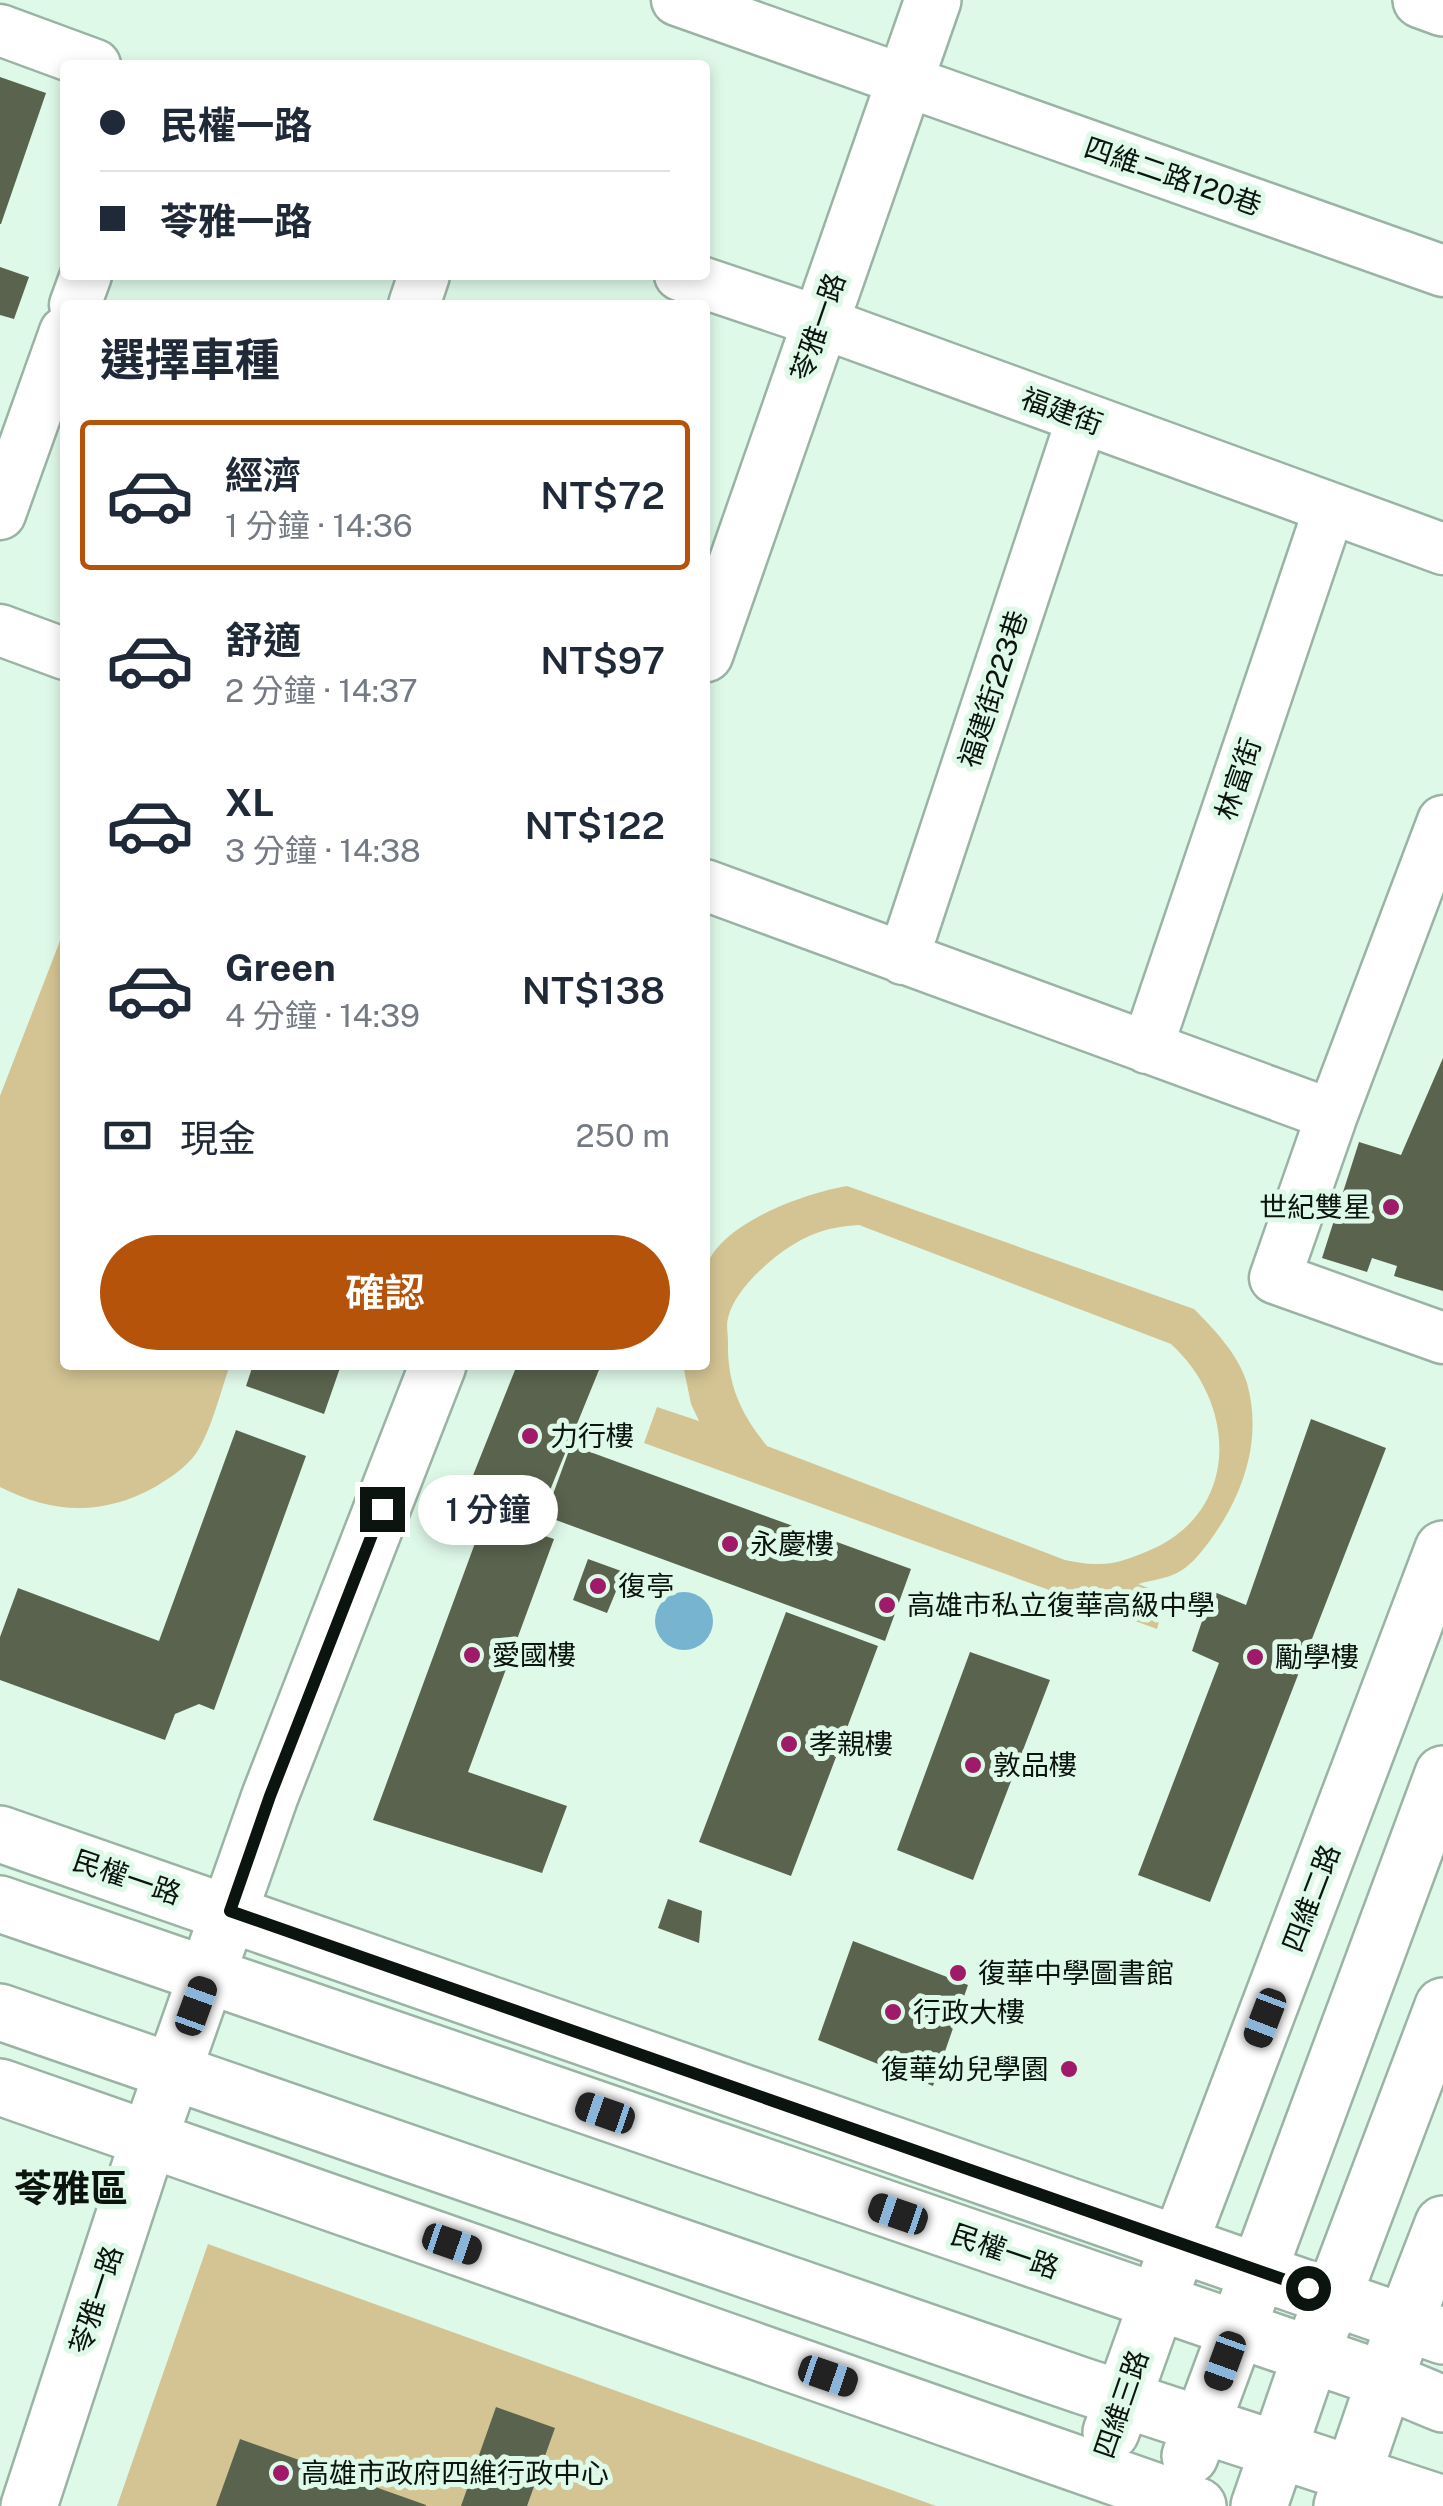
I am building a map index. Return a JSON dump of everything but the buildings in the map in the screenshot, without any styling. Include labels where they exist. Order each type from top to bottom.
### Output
[{"type":"street","name":"四維二路120巷","points":[[677,0],[1443,271]]},
{"type":"street","name":"苓雅一路","points":[[710,640],[933,0]]},
{"type":"street","points":[[1421,0],[1443,8]]},
{"type":"street","points":[[0,30],[81,60]]},
{"type":"street","name":"福建街","points":[[695,280],[1443,550]]},
{"type":"street","points":[[0,514],[60,346]]},
{"type":"street","name":"福建街223巷","points":[[903,960],[1082,419]]},
{"type":"street","name":"林富街","points":[[1147,1048],[1329,510]]},
{"type":"street","points":[[0,630],[60,652]]},
{"type":"street","points":[[1443,821],[1275,1278],[1443,1338]]},
{"type":"street","points":[[710,887],[1332,1115]]},
{"type":"street","name":"苓雅一路","points":[[29,2506],[149,2138],[270,1796],[436,1370]]},
{"type":"street","name":"四維二路","points":[[1157,2303],[1443,1549]]},
{"type":"street","points":[[0,2087],[149,2138],[1092,2489],[1181,2503],[1202,2424],[1236,2329],[1443,1774]]},
{"type":"street","name":"民權一路","points":[[0,1834],[1424,2329]]},
{"type":"street","name":"民權一路","points":[[0,1904],[1385,2380],[1443,2404]]},
{"type":"street","points":[[1259,2506],[1311,2355],[1443,2006]]},
{"type":"street","points":[[0,2012],[1278,2450],[1348,2490],[1443,2504]]},
{"type":"street","points":[[1348,2490],[1385,2380],[1424,2329],[1443,2224]]},
{"type":"street","name":"四維三路","points":[[1092,2489],[1157,2303]]},
{"type":"shaded area","points":[[60,941],[60,1370],[228,1370],[197,1452],[161,1484],[116,1503],[59,1507],[0,1487],[0,1096]]},
{"type":"shaded area","points":[[847,1186],[1194,1309],[1225,1343],[1243,1372],[1251,1404],[1253,1425],[1247,1467],[1232,1506],[1197,1557],[1178,1573],[1138,1584],[1166,1595],[1157,1629],[644,1443],[657,1407],[699,1421],[684,1370],[710,1370],[713,1254],[744,1225],[809,1196]],"holes":[[[859,1225],[1171,1344],[1193,1369],[1209,1397],[1217,1426],[1219,1456],[1213,1485],[1200,1511],[1178,1534],[1148,1551],[1092,1564],[1065,1560],[767,1446],[749,1422],[733,1384],[727,1324],[740,1293],[775,1257],[814,1234]]]},
{"type":"shaded area","points":[[208,2244],[936,2506],[117,2506]]},
{"type":"water","points":[[684,1592],[704,1601],[713,1621],[704,1641],[684,1650],[664,1641],[655,1621],[664,1601]]},
{"type":"place","name":"世紀雙星","points":[[1391,1207]]},
{"type":"place","name":"力行樓","points":[[530,1436]]},
{"type":"place","name":"永慶樓","points":[[730,1544]]},
{"type":"place","name":"復亭","points":[[598,1586]]},
{"type":"place","name":"高雄市私立復華高級中學","points":[[887,1605]]},
{"type":"place","name":"愛國樓","points":[[472,1655]]},
{"type":"place","name":"勵學樓","points":[[1255,1657]]},
{"type":"place","name":"孝親樓","points":[[789,1744]]},
{"type":"place","name":"敦品樓","points":[[973,1765]]},
{"type":"place","name":"復華中學圖書館","points":[[958,1973]]},
{"type":"place","name":"行政大樓","points":[[893,2012]]},
{"type":"place","name":"復華幼兒學園","points":[[1069,2069]]},
{"type":"place","name":"高雄市政府四維行政中心","points":[[281,2473]]},
{"type":"district","name":"苓雅區","points":[[71,2189]]},
{"type":"route","points":[[382,1509],[270,1796],[230,1911],[1308,2288]]}]
